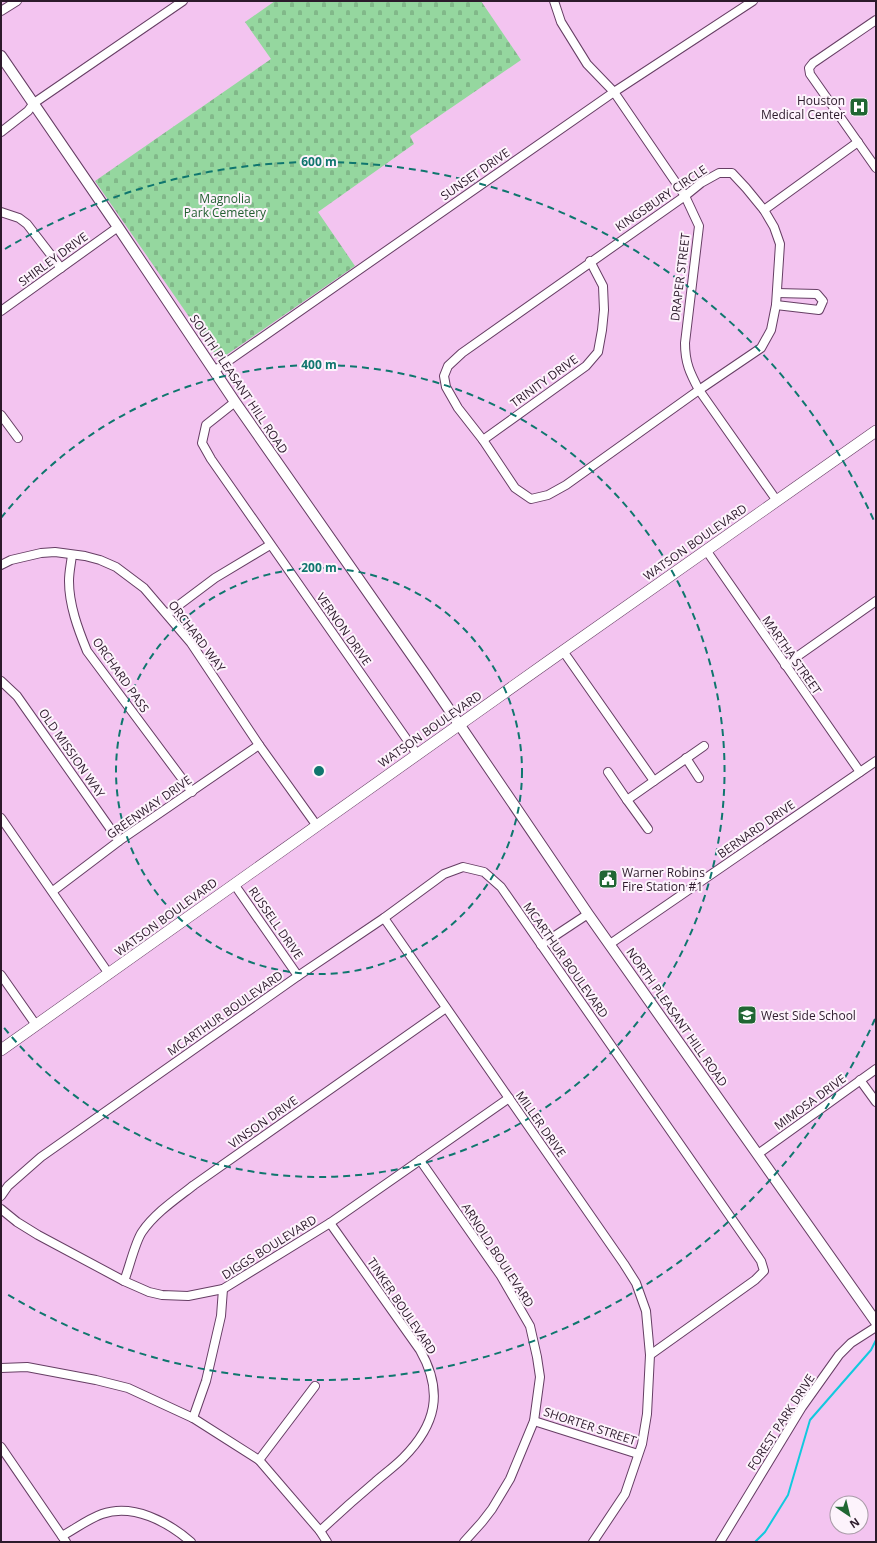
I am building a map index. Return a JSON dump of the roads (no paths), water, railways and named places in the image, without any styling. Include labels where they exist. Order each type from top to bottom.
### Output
[{"type":"main road","name":"WATSON BOULEVARD","points":[[1,1050],[417,754],[876,431]]},
{"type":"street","points":[[1,11],[17,1]]},
{"type":"street","points":[[1,132],[28,112],[34,103],[183,1]]},
{"type":"street","name":"DRAPER STREET","points":[[554,1],[561,22],[587,64],[614,92],[685,196],[699,226],[684,343],[685,359],[699,390],[777,501]]},
{"type":"street","name":"SUNSET DRIVE","points":[[214,371],[614,92],[753,1]]},
{"type":"street","points":[[876,20],[813,63],[809,68],[810,74],[876,168]]},
{"type":"street","name":"SOUTH PLEASANT HILL ROAD","points":[[1,56],[235,402],[458,725]]},
{"type":"street","points":[[764,210],[858,142]]},
{"type":"street","name":"KINGSBURY CIRCLE","points":[[719,173],[732,173],[764,210],[774,228],[780,244],[776,306],[771,330],[761,348],[699,390],[566,485],[548,494],[531,499],[515,488],[483,440],[458,408],[446,387],[444,376],[448,366],[462,353],[685,196],[701,183],[719,173]]},
{"type":"street","points":[[1,212],[19,218],[27,224],[61,268]]},
{"type":"street","name":"SHIRLEY DRIVE","points":[[1,311],[118,227]]},
{"type":"street","name":"TRINITY DRIVE","points":[[483,440],[586,366],[598,352],[604,310],[603,286],[590,262]]},
{"type":"street","points":[[776,306],[819,310],[823,301],[817,294],[777,293]]},
{"type":"street","name":"VERNON DRIVE","points":[[235,402],[206,425],[202,443],[211,459],[417,754]]},
{"type":"street","points":[[1,415],[18,438]]},
{"type":"street","points":[[168,614],[215,578],[270,544]]},
{"type":"street","name":"MARTHA STREET","points":[[706,550],[860,772]]},
{"type":"street","name":"ORCHARD WAY","points":[[1,565],[11,560],[41,553],[55,552],[72,556],[85,556],[100,560],[116,567],[144,588],[168,614],[191,644],[259,745],[317,826]]},
{"type":"street","name":"ORCHARD PASS","points":[[72,556],[69,581],[72,606],[78,628],[87,651],[192,792]]},
{"type":"street","points":[[785,665],[876,601]]},
{"type":"street","points":[[563,651],[654,781]]},
{"type":"street","name":"OLD MISSION WAY","points":[[1,681],[17,696],[119,841]]},
{"type":"street","name":"NORTH PLEASANT HILL ROAD","points":[[458,725],[588,914],[876,1322]]},
{"type":"street","name":"GREENWAY DRIVE","points":[[52,891],[119,841],[259,745]]},
{"type":"street","points":[[627,800],[704,746]]},
{"type":"street","points":[[686,758],[699,778]]},
{"type":"street","name":"BERNARD DRIVE","points":[[610,944],[876,762]]},
{"type":"street","points":[[608,772],[648,829]]},
{"type":"street","points":[[1,818],[109,974]]},
{"type":"street","name":"MCARTHUR BOULEVARD","points":[[1,1196],[8,1186],[41,1157],[298,976],[384,918],[444,874],[464,867],[484,872],[500,887],[761,1261],[764,1271],[755,1280],[650,1355]]},
{"type":"street","name":"RUSSELL DRIVE","points":[[234,884],[298,976]]},
{"type":"street","points":[[541,945],[588,914]]},
{"type":"street","name":"MILLER DRIVE","points":[[384,918],[636,1283],[646,1312],[650,1355]]},
{"type":"street","points":[[1,975],[36,1025]]},
{"type":"street","name":"VINSON DRIVE","points":[[124,1281],[141,1233],[153,1219],[170,1204],[194,1185],[446,1008]]},
{"type":"street","name":"MIMOSA DRIVE","points":[[758,1154],[876,1069]]},
{"type":"street","points":[[860,1080],[876,1102]]},
{"type":"street","name":"DIGGS BOULEVARD","points":[[1,1209],[17,1222],[38,1235],[124,1281],[149,1292],[162,1295],[188,1296],[223,1289],[330,1223],[509,1098]]},
{"type":"street","name":"ARNOLD BOULEVARD","points":[[420,1160],[501,1276],[530,1326],[540,1377],[534,1421],[510,1478],[492,1509],[464,1542]]},
{"type":"street","name":"TINKER BOULEVARD","points":[[320,1531],[403,1458],[416,1443],[425,1431],[432,1417],[434,1399],[434,1384],[426,1360],[330,1223]]},
{"type":"street","points":[[193,1418],[206,1380],[216,1338],[221,1316],[223,1289]]},
{"type":"street","name":"FOREST PARK DRIVE","points":[[720,1542],[802,1407],[839,1355],[852,1343],[876,1327]]},
{"type":"street","points":[[592,1542],[625,1494],[638,1454],[647,1414],[650,1355]]},
{"type":"street","points":[[1,1368],[27,1368],[96,1380],[128,1388],[193,1418],[259,1460],[320,1531],[327,1542]]},
{"type":"street","points":[[259,1460],[315,1386]]},
{"type":"street","name":"SHORTER STREET","points":[[534,1421],[638,1454]]},
{"type":"street","points":[[1,1447],[64,1539],[102,1514],[118,1510],[142,1513],[174,1528],[191,1542]]},
{"type":"waterway","points":[[755,1542],[765,1532],[788,1495],[810,1420],[871,1350],[876,1340]]},
{"type":"place","name":"Houston Medical Center","points":[[859,107]]},
{"type":"place","name":"Warner Robins Fire Station #1","points":[[608,879]]},
{"type":"place","name":"West Side School","points":[[747,1015]]},
{"type":"park label","name":"Magnolia Park Cemetery","points":[[225,205]]}]
